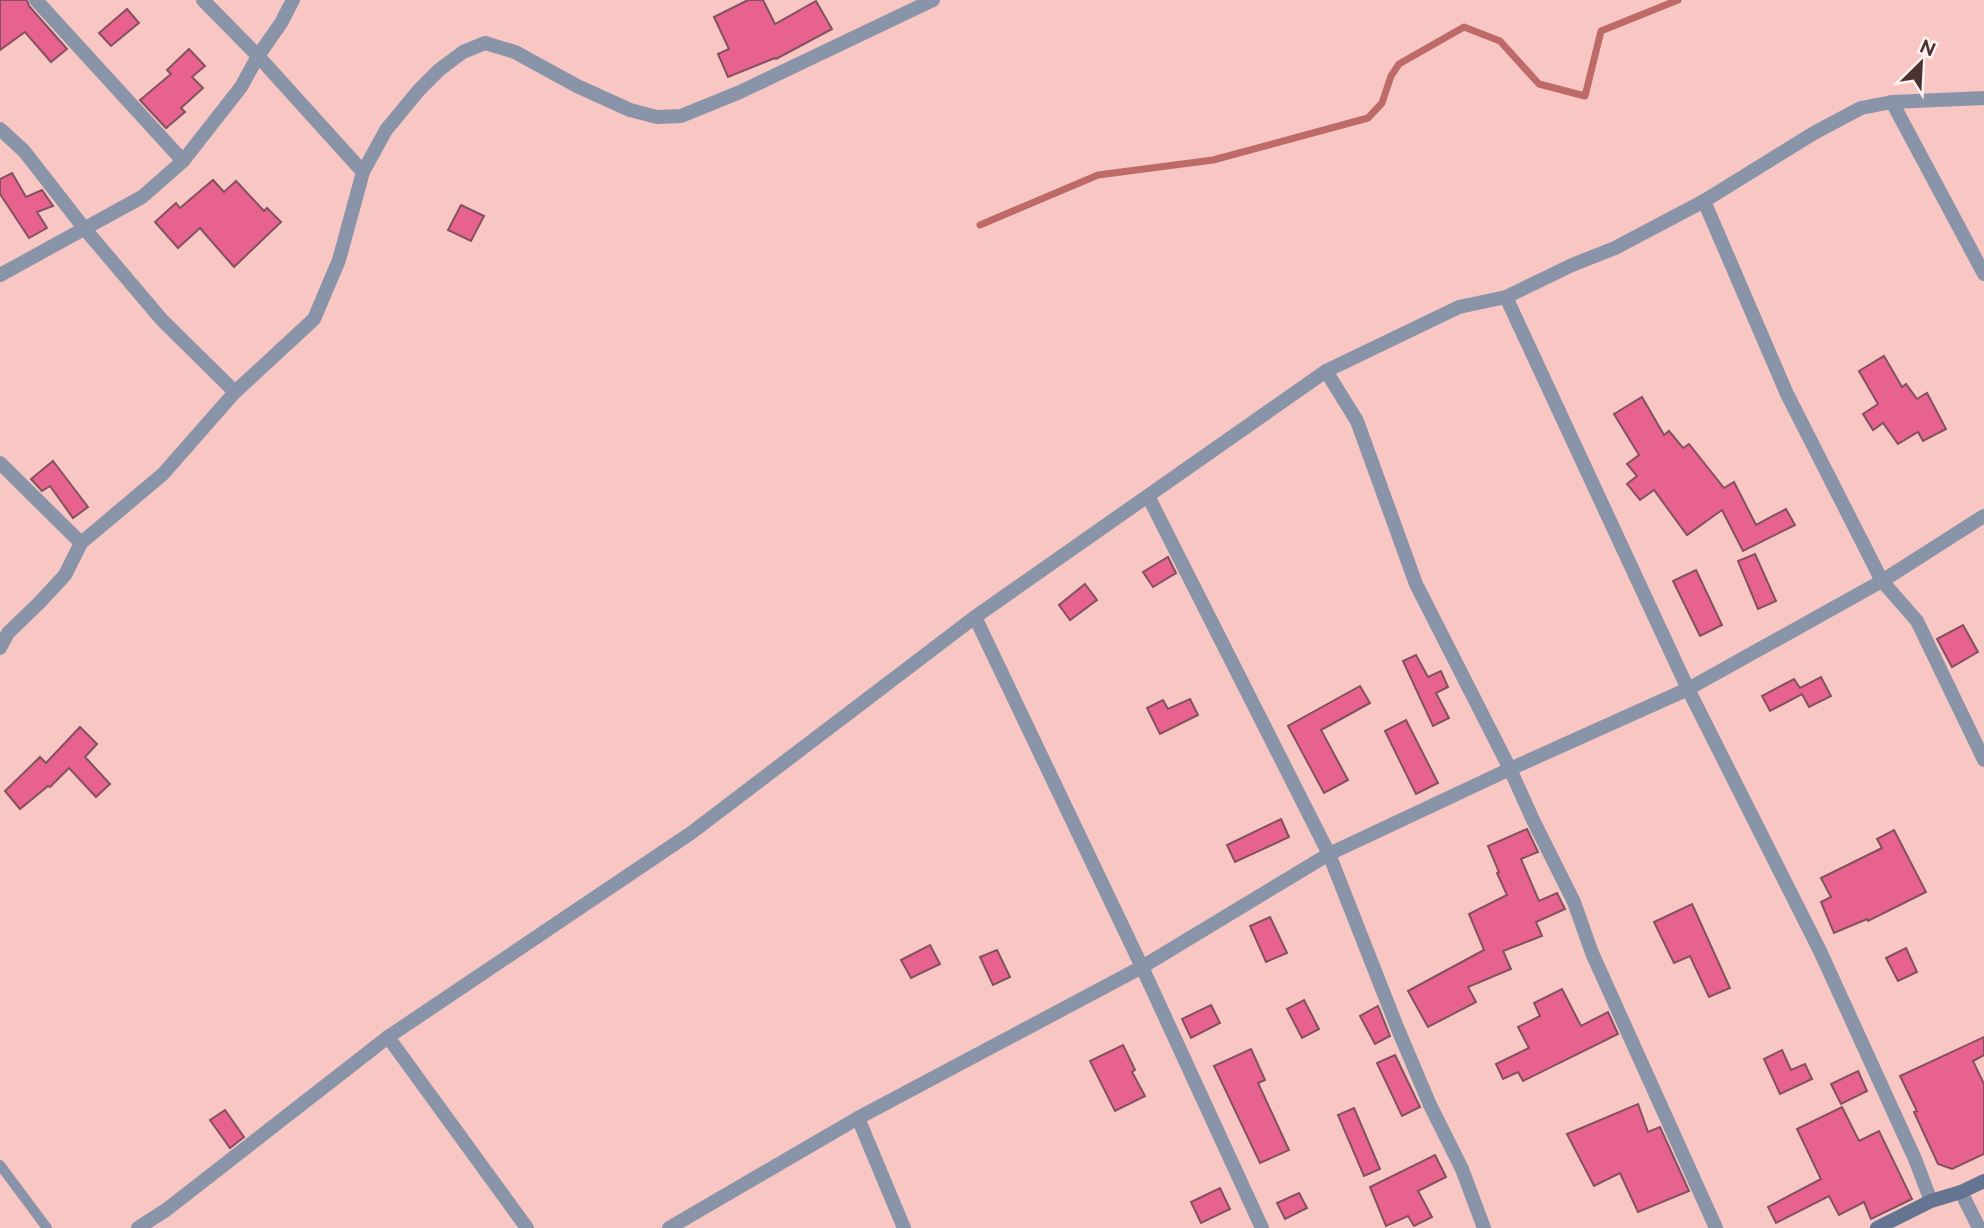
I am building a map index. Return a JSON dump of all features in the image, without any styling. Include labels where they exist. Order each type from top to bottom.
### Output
[{"type":"street","points":[[36,0],[183,161]]},
{"type":"street","points":[[203,0],[258,56],[363,172]]},
{"type":"street","points":[[0,275],[142,197],[183,161],[241,87],[293,0]]},
{"type":"street","points":[[0,648],[4,629],[40,602],[65,575],[81,543],[163,474],[235,392],[314,319],[339,260],[363,172],[386,130],[419,90],[463,52],[485,43],[515,52],[577,86],[630,110],[657,117],[681,116],[740,92],[933,0]]},
{"type":"street","points":[[138,1228],[166,1210],[388,1037],[691,833],[975,617],[1326,371],[1459,307],[1506,297],[1572,265],[1615,248],[1704,201],[1822,128],[1861,108],[1892,102],[1984,98]]},
{"type":"street","points":[[1892,102],[1984,274]]},
{"type":"street","points":[[0,129],[24,151],[84,228],[162,320],[235,392]]},
{"type":"street","points":[[1704,201],[1787,394],[1882,581],[1917,621],[1984,760]]},
{"type":"street","points":[[1506,297],[1688,689],[1820,951],[1915,1159],[1931,1201]]},
{"type":"street","points":[[1326,371],[1357,421],[1416,584],[1574,902],[1592,953],[1716,1228]]},
{"type":"street","points":[[0,463],[81,543]]},
{"type":"street","points":[[1148,496],[1329,854],[1397,1027],[1430,1105],[1462,1169],[1484,1228]]},
{"type":"street","points":[[669,1228],[858,1118],[1142,967],[1329,854],[1688,689],[1882,581],[1984,516]]},
{"type":"street","points":[[975,617],[1142,967],[1262,1228]]},
{"type":"street","points":[[388,1037],[527,1228]]},
{"type":"street","points":[[858,1118],[904,1228]]},
{"type":"street","points":[[1877,1228],[1931,1201],[1961,1192],[1984,1181]]},
{"type":"street","points":[[1961,1192],[1979,1228]]},
{"type":"lane","points":[[0,1165],[47,1228]]},
{"type":"building","points":[[0,0],[27,0],[29,6],[67,49],[51,62],[25,32],[0,50]]},
{"type":"building","points":[[748,0],[763,0],[775,24],[816,1],[832,29],[776,59],[728,77],[718,54],[729,49],[714,17]]},
{"type":"building","points":[[127,9],[139,23],[111,46],[99,33]]},
{"type":"building","points":[[189,49],[205,66],[192,77],[203,88],[181,108],[185,112],[166,128],[140,100],[171,74],[167,70]]},
{"type":"building","points":[[12,173],[26,197],[42,190],[53,206],[37,212],[47,228],[29,238],[0,194],[0,179]]},
{"type":"building","points":[[213,180],[224,192],[236,181],[264,211],[267,208],[281,222],[234,267],[200,228],[178,248],[155,222],[176,203],[180,208]]},
{"type":"building","points":[[461,205],[484,216],[471,241],[448,230]]},
{"type":"building","points":[[1884,356],[1902,387],[1906,384],[1917,399],[1927,393],[1946,429],[1923,441],[1918,432],[1898,444],[1883,423],[1873,430],[1863,414],[1878,404],[1859,371]]},
{"type":"building","points":[[1642,397],[1664,435],[1669,431],[1683,448],[1689,444],[1724,488],[1734,482],[1756,525],[1786,509],[1795,525],[1743,551],[1722,510],[1687,535],[1654,490],[1640,500],[1627,484],[1637,476],[1627,464],[1639,455],[1614,414]]},
{"type":"building","points":[[53,461],[88,507],[73,518],[50,486],[42,491],[31,479]]},
{"type":"building","points":[[1755,554],[1776,601],[1758,609],[1738,561]]},
{"type":"building","points":[[1168,557],[1176,573],[1153,587],[1143,572]]},
{"type":"building","points":[[1696,570],[1722,625],[1700,636],[1673,581]]},
{"type":"building","points":[[1085,584],[1097,600],[1070,620],[1059,605]]},
{"type":"building","points":[[1963,625],[1978,652],[1952,667],[1937,639]]},
{"type":"building","points":[[1416,655],[1428,677],[1441,671],[1448,687],[1436,693],[1449,718],[1433,726],[1403,661]]},
{"type":"building","points":[[1821,677],[1831,696],[1809,707],[1802,694],[1770,711],[1762,696],[1794,679],[1800,688]]},
{"type":"building","points":[[1360,686],[1370,703],[1321,730],[1348,780],[1324,793],[1288,726]]},
{"type":"building","points":[[1190,699],[1198,715],[1160,734],[1147,708],[1163,700],[1168,709]]},
{"type":"building","points":[[1406,720],[1438,783],[1416,794],[1385,731]]},
{"type":"building","points":[[80,727],[97,744],[85,757],[110,784],[96,797],[69,768],[50,787],[20,809],[5,791],[40,757],[46,763]]},
{"type":"building","points":[[1281,819],[1289,837],[1235,862],[1227,845]]},
{"type":"building","points":[[1527,829],[1538,852],[1521,859],[1539,901],[1557,893],[1565,909],[1536,922],[1542,936],[1503,951],[1511,969],[1468,987],[1476,1002],[1428,1027],[1408,991],[1484,950],[1469,914],[1507,895],[1488,846]]},
{"type":"building","points":[[1894,830],[1926,892],[1868,921],[1867,919],[1834,933],[1821,902],[1831,897],[1821,878],[1882,848],[1877,839]]},
{"type":"building","points":[[1692,904],[1730,988],[1709,997],[1690,956],[1674,963],[1654,922]]},
{"type":"building","points":[[1270,917],[1287,953],[1266,962],[1250,926]]},
{"type":"building","points":[[930,945],[940,964],[911,978],[901,960]]},
{"type":"building","points":[[1906,948],[1917,972],[1898,981],[1886,958]]},
{"type":"building","points":[[997,950],[1010,977],[993,985],[980,957]]},
{"type":"building","points":[[1562,989],[1581,1026],[1608,1012],[1618,1034],[1523,1081],[1518,1072],[1503,1079],[1496,1064],[1529,1048],[1518,1027],[1540,1016],[1534,1003]]},
{"type":"building","points":[[1304,1000],[1319,1029],[1302,1038],[1287,1009]]},
{"type":"building","points":[[1211,1005],[1220,1023],[1191,1038],[1182,1019]]},
{"type":"building","points":[[1378,1006],[1390,1036],[1375,1044],[1360,1016]]},
{"type":"building","points":[[1984,1037],[1984,1055],[1973,1061],[1984,1084],[1984,1154],[1952,1169],[1938,1164],[1900,1076]]},
{"type":"building","points":[[1123,1045],[1135,1070],[1132,1072],[1145,1096],[1115,1111],[1090,1061]]},
{"type":"building","points":[[1251,1049],[1265,1080],[1258,1083],[1289,1150],[1260,1163],[1214,1066]]},
{"type":"building","points":[[1782,1050],[1791,1070],[1805,1064],[1812,1079],[1780,1094],[1764,1059]]},
{"type":"building","points":[[1395,1055],[1420,1107],[1402,1116],[1377,1063]]},
{"type":"building","points":[[1858,1071],[1867,1091],[1841,1104],[1831,1084]]},
{"type":"building","points":[[1638,1104],[1648,1132],[1660,1127],[1689,1191],[1638,1212],[1620,1173],[1594,1186],[1567,1134]]},
{"type":"building","points":[[1842,1107],[1859,1141],[1879,1131],[1912,1199],[1871,1219],[1864,1202],[1839,1215],[1829,1196],[1776,1223],[1768,1207],[1821,1179],[1797,1129]]},
{"type":"building","points":[[1354,1108],[1380,1169],[1364,1176],[1338,1115]]},
{"type":"building","points":[[225,1110],[244,1137],[230,1148],[210,1120]]},
{"type":"building","points":[[1435,1155],[1446,1177],[1418,1191],[1432,1217],[1414,1226],[1408,1216],[1386,1226],[1370,1187]]},
{"type":"building","points":[[1220,1188],[1230,1209],[1201,1223],[1191,1202]]},
{"type":"building","points":[[1299,1193],[1307,1208],[1285,1219],[1277,1203]]},
{"type":"waterway","points":[[980,225],[1098,175],[1213,160],[1368,118],[1382,103],[1391,76],[1399,64],[1464,27],[1500,41],[1539,84],[1585,96],[1601,31],[1678,0]]}]
